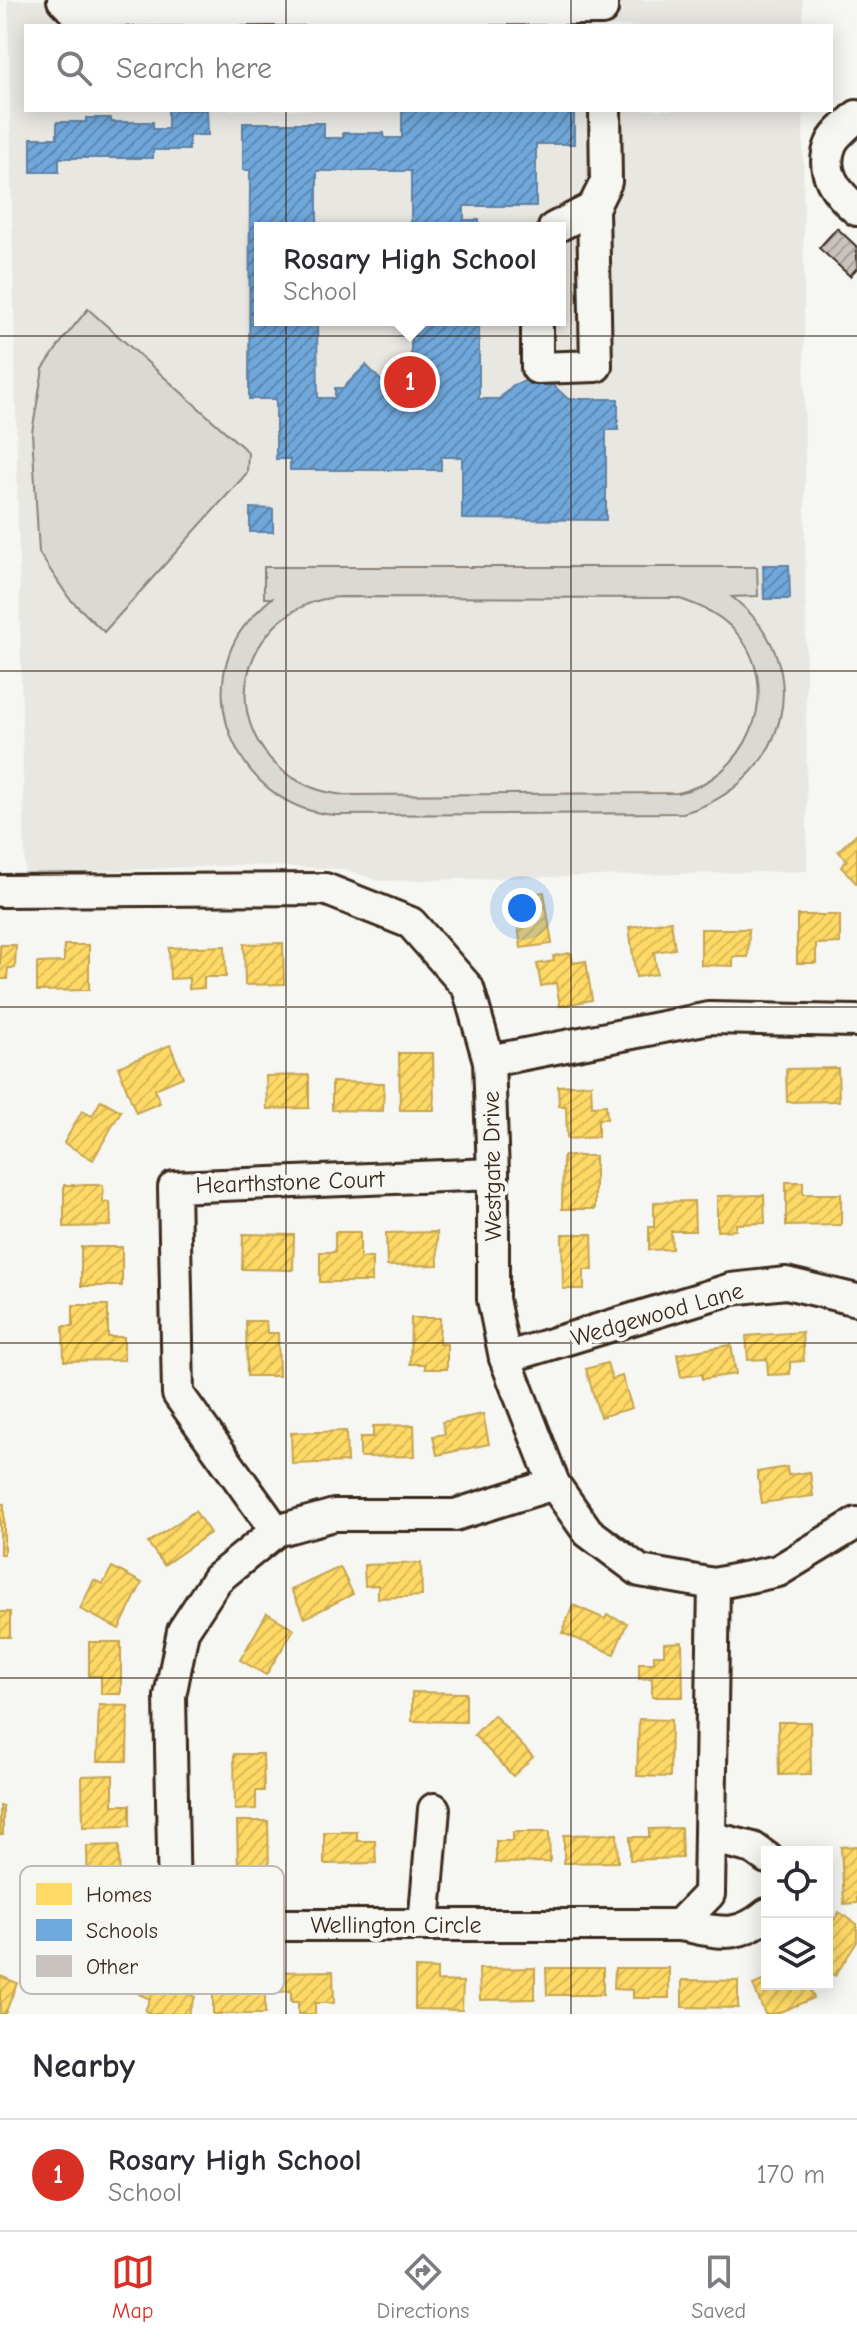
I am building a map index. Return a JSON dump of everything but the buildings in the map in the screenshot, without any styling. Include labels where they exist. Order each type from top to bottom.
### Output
[{"type":"street","points":[[63,0],[74,11],[370,5],[602,12]]},
{"type":"street","points":[[537,326],[537,368],[596,366],[593,208],[606,182],[605,112]]},
{"type":"street","points":[[857,116],[831,142],[827,167],[837,192],[857,210]]},
{"type":"street","points":[[566,222],[593,208]]},
{"type":"street","name":"Westgate Drive","points":[[0,891],[325,889],[411,923],[468,988],[489,1061],[493,1299],[505,1358],[554,1484],[588,1532],[640,1571],[714,1584],[778,1571],[857,1523]]},
{"type":"street","points":[[489,1061],[709,1018],[856,1019]]},
{"type":"street","name":"Hearthstone Court","points":[[276,1531],[178,1394],[174,1187],[493,1174]]},
{"type":"street","name":"Wedgewood Lane","points":[[505,1358],[731,1289],[786,1283],[857,1300]]},
{"type":"street","name":"Wellington Circle","points":[[173,1866],[170,1696],[183,1631],[217,1579],[276,1531],[334,1515],[455,1515],[554,1484]]},
{"type":"street","points":[[679,1925],[709,1894],[714,1584]]},
{"type":"street","points":[[424,1925],[434,1809]]},
{"type":"street","points":[[710,1837],[753,1848],[761,1854]]},
{"type":"street","name":"Wellington Circle","points":[[284,1925],[679,1925],[737,1932],[751,1928],[762,1918]]},
{"type":"shaded area","points":[[8,0],[803,0],[803,24],[24,24],[24,112],[803,112],[807,871],[380,881],[342,869],[242,865],[25,874]]},
{"type":"shaded area","points":[[88,309],[248,452],[247,473],[104,632],[69,598],[39,553],[32,432],[43,369]]},
{"type":"shaded area","points":[[264,567],[757,567],[758,596],[732,597],[760,625],[776,656],[783,688],[780,720],[767,750],[747,777],[718,798],[683,813],[335,815],[305,809],[278,795],[255,776],[238,752],[227,724],[223,694],[226,664],[238,635],[272,598],[264,598]],"holes":[[[340,597],[677,598],[712,613],[734,630],[753,660],[758,684],[757,708],[750,732],[738,753],[722,771],[701,785],[677,793],[345,795],[314,788],[287,774],[267,754],[253,730],[246,704],[248,676],[258,649],[278,623],[315,601]]]},
{"type":"place","name":"Rosary High School","points":[[410,382]]}]
